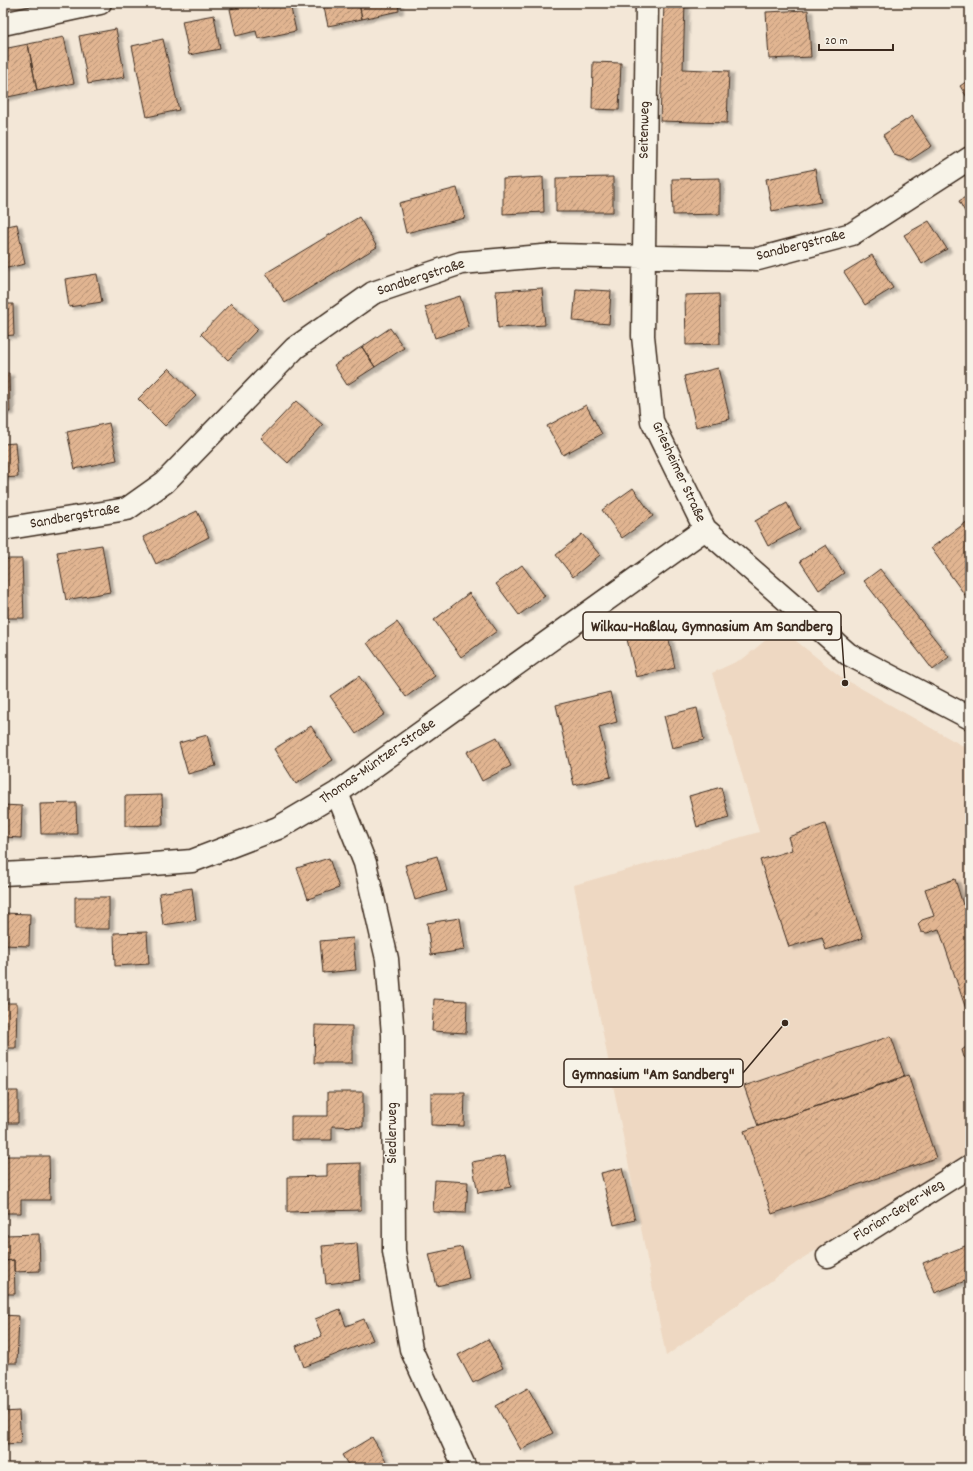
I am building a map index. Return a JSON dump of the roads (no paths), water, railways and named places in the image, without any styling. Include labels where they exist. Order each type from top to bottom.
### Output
[{"type":"street","points":[[3,24],[100,3]]},
{"type":"street","name":"Seitenweg","points":[[643,256],[647,3]]},
{"type":"street","name":"Sandbergstraße","points":[[3,530],[127,509],[165,482],[295,348],[373,293],[462,263],[554,256],[643,256],[758,259],[852,234],[970,158]]},
{"type":"street","name":"Griesheimer Straße","points":[[643,256],[643,336],[652,421],[705,529],[848,654],[970,718]]},
{"type":"street","name":"Thomas-Müntzer-Straße","points":[[3,874],[77,870],[192,860],[278,828],[337,793],[705,529]]},
{"type":"street","name":"Siedlerweg","points":[[337,793],[365,863],[387,959],[393,1035],[394,1251],[411,1349],[465,1468]]},
{"type":"street","name":"Florian-Geyer-Weg","points":[[828,1256],[970,1166]]},
{"type":"place","name":"Wilkau-Haßlau, Gymnasium Am Sandberg","points":[[845,683]]},
{"type":"place","name":"Gymnasium \"Am Sandberg\"","points":[[785,1023]]}]
